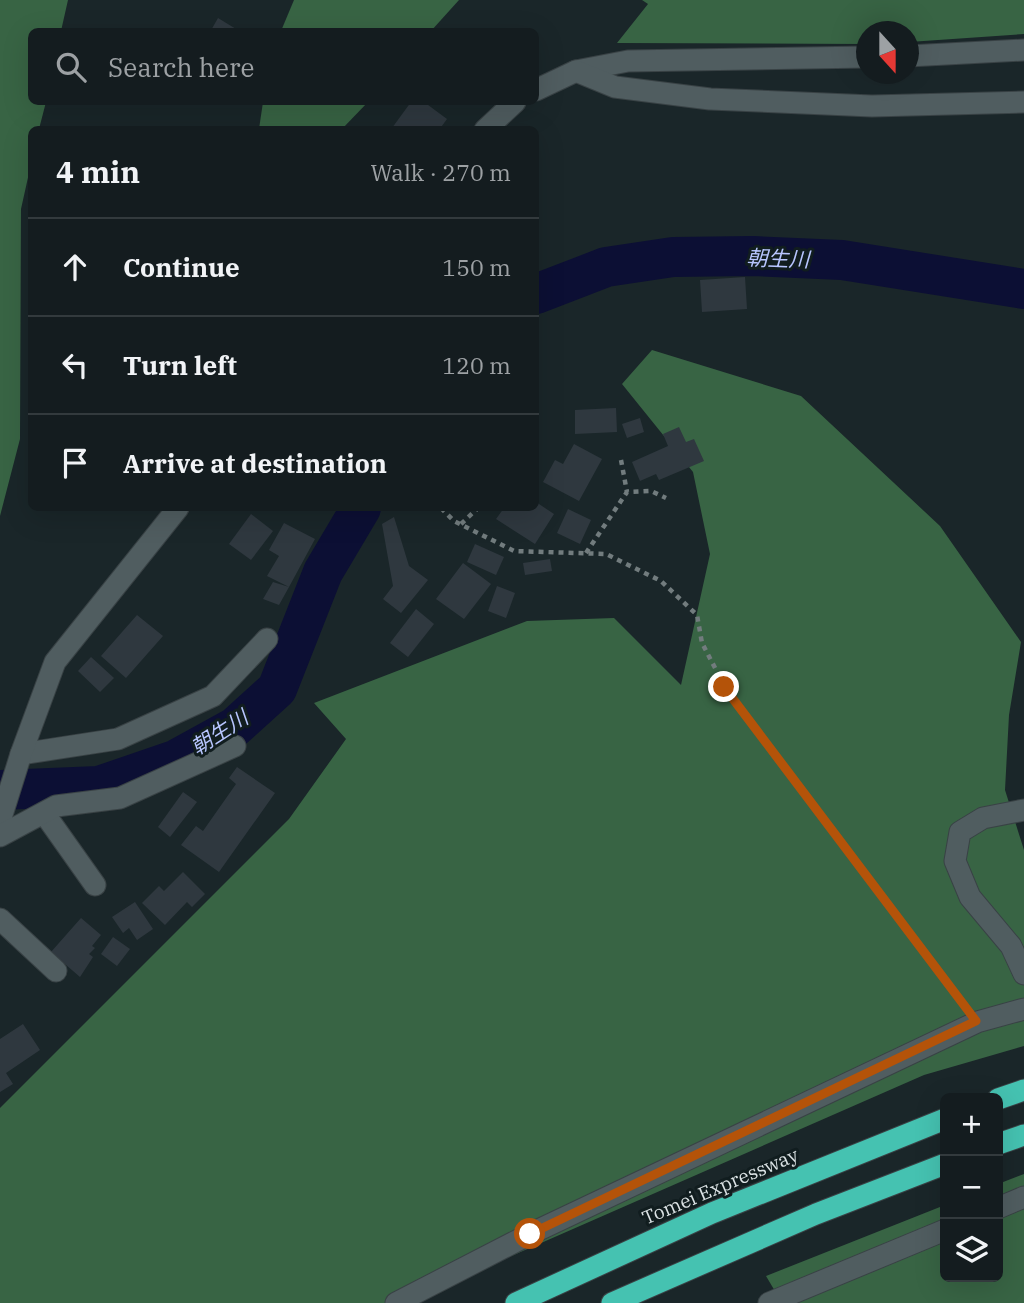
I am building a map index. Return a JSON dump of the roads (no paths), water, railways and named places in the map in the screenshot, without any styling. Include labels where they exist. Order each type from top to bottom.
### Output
[{"type":"highway","points":[[1003,1097],[1024,1090]]},
{"type":"highway","name":"Tomei Expressway","points":[[516,1303],[712,1213],[940,1121]]},
{"type":"highway","points":[[1003,1142],[1024,1135]]},
{"type":"highway","points":[[612,1303],[816,1214],[940,1166]]},
{"type":"street","points":[[919,55],[1024,50]]},
{"type":"street","points":[[539,89],[576,71],[628,61],[856,57]]},
{"type":"street","points":[[576,71],[615,87],[710,100],[885,106],[1024,102]]},
{"type":"street","points":[[489,126],[513,105]]},
{"type":"street","points":[[0,821],[20,754],[55,662],[176,511]]},
{"type":"street","points":[[20,754],[118,738],[213,696],[267,639]]},
{"type":"street","points":[[0,836],[56,806],[120,798],[234,746]]},
{"type":"street","points":[[1024,810],[984,818],[960,832],[955,861],[970,897],[1011,946],[1024,974]]},
{"type":"street","points":[[44,813],[95,885]]},
{"type":"street","points":[[0,919],[56,971]]},
{"type":"street","points":[[396,1303],[530,1234],[976,1021],[1024,1009]]},
{"type":"street","points":[[1003,1206],[1024,1197]]},
{"type":"street","points":[[769,1303],[940,1232]]},
{"type":"waterway","name":"朝生川","points":[[539,293],[606,267],[673,257],[753,256],[842,260],[1024,289]]},
{"type":"waterway","name":"朝生川","points":[[0,790],[99,786],[175,760],[235,727],[277,689],[323,572],[359,511]]}]
